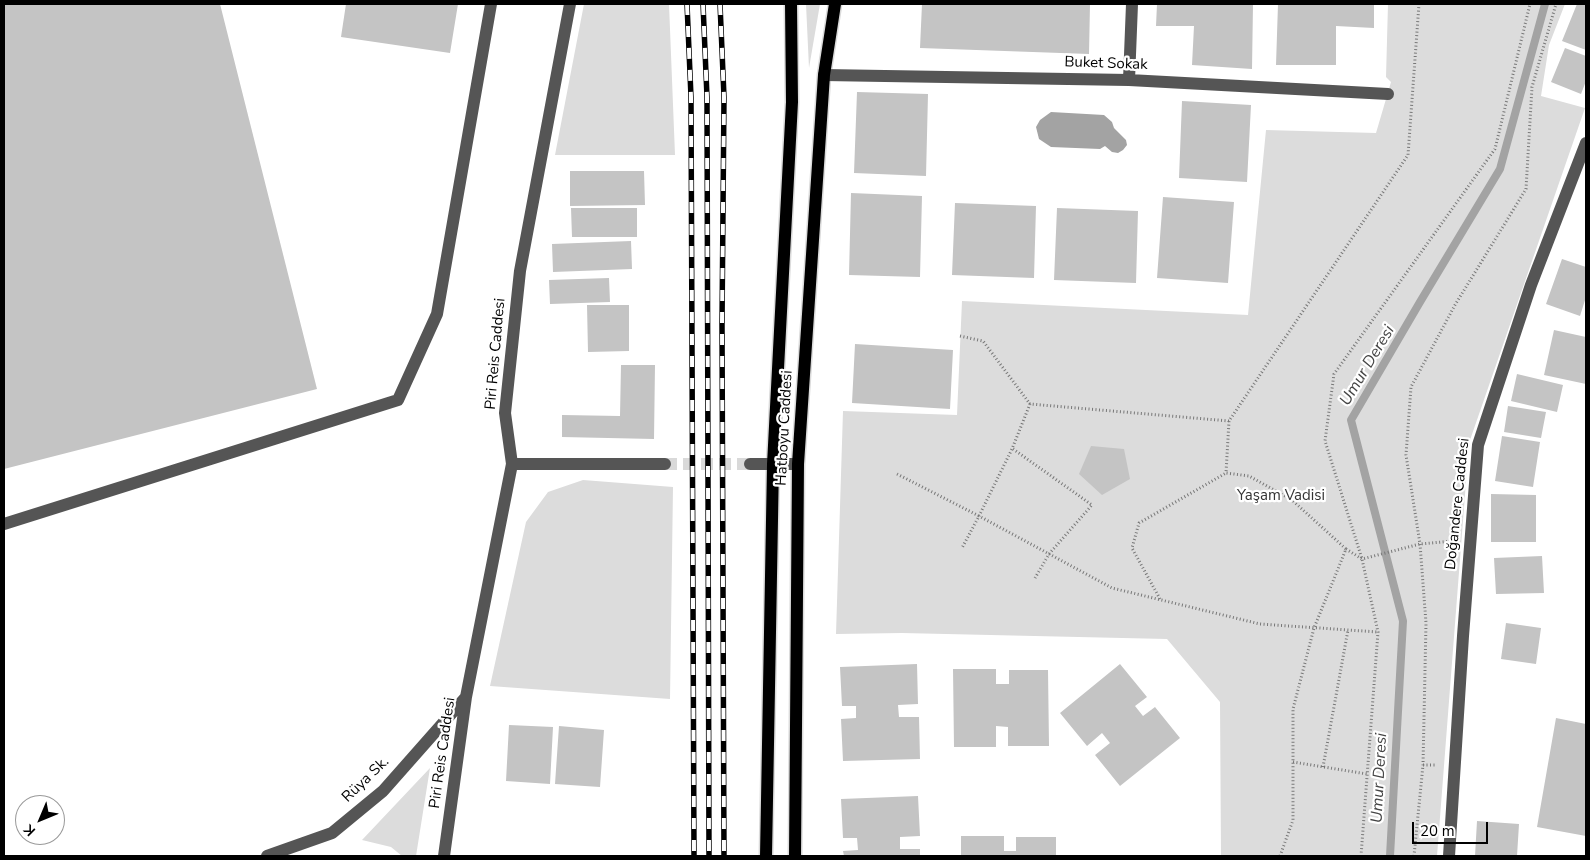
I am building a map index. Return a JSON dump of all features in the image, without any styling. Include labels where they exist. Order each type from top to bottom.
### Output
[{"type":"main road","name":"Hatboyu Caddesi","points":[[766,856],[773,464],[792,102],[791,4]]},
{"type":"main road","name":"Hatboyu Caddesi","points":[[794,856],[798,464],[824,75],[835,4]]},
{"type":"street","points":[[4,524],[398,400],[437,314],[491,4]]},
{"type":"street","name":"Piri Reis Caddesi","points":[[444,856],[466,698],[512,464],[505,413],[520,271],[570,4]]},
{"type":"street","points":[[1129,80],[1132,4]]},
{"type":"street","name":"Buket Sokak","points":[[824,75],[1129,80],[1388,94]]},
{"type":"street","name":"Doğandere Caddesi","points":[[1449,856],[1463,636],[1478,445],[1531,285],[1586,142]]},
{"type":"street","points":[[512,464],[665,464]]},
{"type":"street","points":[[750,464],[798,464]]},
{"type":"street","name":"Rüya Sk.","points":[[269,856],[332,833],[383,790],[466,698]]},
{"type":"street","points":[[269,856],[283,856]]},
{"type":"path","points":[[1226,474],[1228,421],[1408,155],[1419,4]]},
{"type":"path","points":[[1360,856],[1378,632],[1362,559],[1325,441],[1334,374],[1495,148],[1530,4]]},
{"type":"path","points":[[1414,856],[1423,765],[1426,624],[1420,544],[1406,455],[1411,387],[1455,305],[1526,189],[1532,87],[1556,4]]},
{"type":"path","points":[[960,336],[983,341],[1030,404],[1228,421]]},
{"type":"path","points":[[962,548],[1012,449],[1030,404]]},
{"type":"path","points":[[1012,449],[1092,505],[1049,554],[1035,578]]},
{"type":"path","points":[[897,474],[1112,588],[1260,624],[1378,632]]},
{"type":"path","points":[[1161,600],[1132,548],[1139,522],[1226,474],[1249,476],[1292,500],[1346,549],[1362,559]]},
{"type":"path","points":[[1362,559],[1420,544],[1461,541]]},
{"type":"path","points":[[1280,856],[1293,820],[1293,708],[1314,628],[1346,549]]},
{"type":"path","points":[[1323,767],[1348,630]]},
{"type":"path","points":[[1293,762],[1367,774]]},
{"type":"green space","points":[[584,4],[669,4],[675,155],[555,155]]},
{"type":"green space","points":[[806,4],[820,4],[809,68]]},
{"type":"green space","name":"Yaşam Vadisi","points":[[1388,4],[1565,4],[1549,45],[1541,96],[1585,108],[1469,443],[1437,856],[1221,856],[1220,702],[1167,639],[902,633],[836,634],[843,411],[957,415],[962,301],[1248,315],[1266,130],[1376,133],[1391,82],[1386,77]]},
{"type":"green space","points":[[583,480],[673,487],[670,699],[490,686],[526,522],[548,492]]},
{"type":"green space","points":[[430,768],[416,856],[402,856],[391,847],[362,840]]},
{"type":"shaded area","points":[[1051,112],[1104,115],[1126,140],[1127,145],[1118,153],[1112,152],[1105,146],[1100,149],[1051,147],[1039,139],[1036,127],[1040,120]]},
{"type":"building","points":[[4,4],[220,4],[317,389],[4,469]]},
{"type":"building","points":[[346,4],[458,4],[450,53],[341,37]]},
{"type":"building","points":[[922,4],[1090,4],[1089,54],[920,48]]},
{"type":"building","points":[[1157,4],[1253,4],[1252,69],[1192,65],[1194,26],[1156,26]]},
{"type":"building","points":[[1278,4],[1374,4],[1374,28],[1336,26],[1336,65],[1276,65]]},
{"type":"building","points":[[1577,4],[1586,4],[1586,50],[1562,41]]},
{"type":"building","points":[[1565,48],[1586,56],[1586,81],[1581,94],[1551,82]]},
{"type":"building","points":[[857,92],[928,94],[926,176],[854,173]]},
{"type":"building","points":[[1182,101],[1251,105],[1247,182],[1179,178]]},
{"type":"building","points":[[570,171],[644,171],[645,205],[570,206]]},
{"type":"building","points":[[851,193],[922,196],[920,277],[849,275]]},
{"type":"building","points":[[1163,197],[1234,202],[1228,283],[1157,278]]},
{"type":"building","points":[[955,203],[1036,206],[1034,278],[952,275]]},
{"type":"building","points":[[571,208],[637,208],[637,237],[572,237]]},
{"type":"building","points":[[1057,208],[1138,211],[1136,283],[1054,280]]},
{"type":"building","points":[[631,241],[632,269],[553,272],[552,244]]},
{"type":"building","points":[[1562,259],[1586,267],[1586,297],[1580,316],[1546,304]]},
{"type":"building","points":[[609,278],[610,302],[550,304],[549,280]]},
{"type":"building","points":[[587,305],[629,305],[629,351],[588,352]]},
{"type":"building","points":[[1554,330],[1586,337],[1586,384],[1544,375]]},
{"type":"building","points":[[855,344],[953,350],[950,409],[852,403]]},
{"type":"building","points":[[621,365],[655,365],[654,439],[562,437],[562,415],[620,416]]},
{"type":"building","points":[[1517,374],[1563,385],[1557,412],[1511,401]]},
{"type":"building","points":[[1508,406],[1546,412],[1541,438],[1504,432]]},
{"type":"building","points":[[1502,436],[1540,442],[1533,487],[1495,481]]},
{"type":"building","points":[[1091,446],[1124,449],[1130,479],[1102,495],[1079,474]]},
{"type":"building","points":[[1491,494],[1536,495],[1536,542],[1491,542]]},
{"type":"building","points":[[1542,556],[1544,593],[1496,594],[1494,558]]},
{"type":"building","points":[[1506,623],[1541,628],[1536,664],[1501,659]]},
{"type":"building","points":[[917,664],[918,704],[898,705],[899,717],[919,717],[920,759],[843,761],[841,719],[856,718],[856,706],[842,706],[840,667]]},
{"type":"building","points":[[1120,664],[1147,697],[1135,706],[1143,716],[1155,707],[1180,738],[1120,786],[1095,755],[1110,743],[1102,733],[1087,746],[1060,713]]},
{"type":"building","points":[[953,669],[996,669],[996,684],[1009,684],[1009,670],[1048,670],[1049,746],[1008,746],[1008,727],[996,726],[996,747],[954,747]]},
{"type":"building","points":[[1556,718],[1586,724],[1586,836],[1537,827]]},
{"type":"building","points":[[509,725],[553,727],[550,784],[506,781]]},
{"type":"building","points":[[559,726],[604,730],[600,787],[555,784]]},
{"type":"building","points":[[918,796],[920,836],[900,837],[900,849],[920,849],[920,856],[844,856],[843,851],[858,850],[857,838],[843,838],[841,799]]},
{"type":"building","points":[[1477,821],[1519,824],[1517,856],[1475,856]]},
{"type":"building","points":[[961,836],[1004,836],[1004,851],[1016,851],[1016,837],[1056,837],[1056,856],[961,856]]},
{"type":"waterway","name":"Umur Deresi","points":[[1390,856],[1403,621],[1351,420],[1500,169],[1545,4]]},
{"type":"tunnel","points":[[665,464],[750,464]]},
{"type":"railway","points":[[687,4],[691,97],[694,856]]},
{"type":"railway","points":[[703,4],[707,97],[709,856]]},
{"type":"railway","points":[[720,4],[724,97],[722,324],[724,856]]}]
